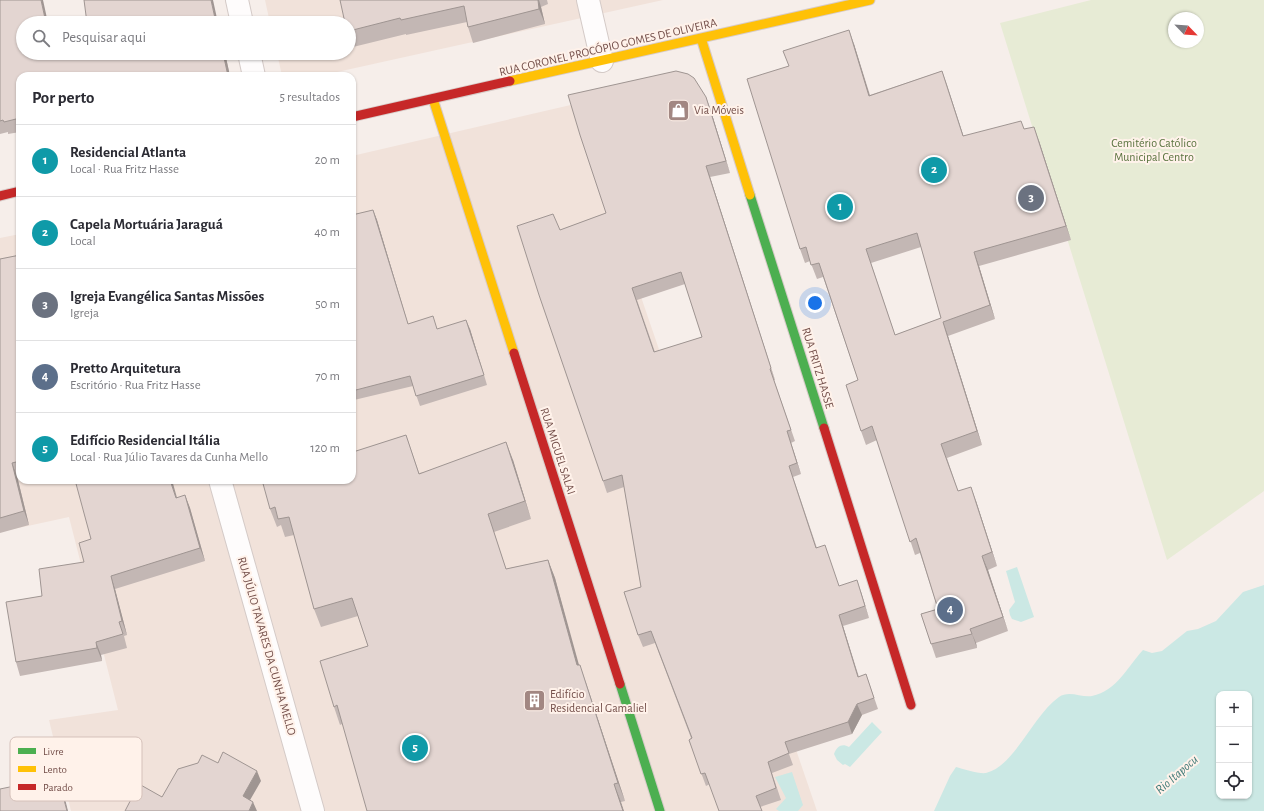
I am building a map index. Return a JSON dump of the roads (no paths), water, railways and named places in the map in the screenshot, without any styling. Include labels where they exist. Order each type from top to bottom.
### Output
[{"type":"street","points":[[237,0],[240,16]]},
{"type":"street","points":[[588,0],[602,61]]},
{"type":"street","name":"RUA CORONEL PROCÓPIO GOMES DE OLIVEIRA","points":[[356,116],[870,0]]},
{"type":"street","name":"RUA FRITZ HASSE","points":[[701,38],[911,705]]},
{"type":"street","points":[[251,60],[253,72]]},
{"type":"street","name":"RUA MIGUEL SALAI","points":[[433,99],[660,811]]},
{"type":"street","points":[[0,196],[16,192]]},
{"type":"street","name":"RUA JÚLIO TAVARES DA CUNHA MELLO","points":[[221,484],[313,811]]},
{"type":"water","points":[[1017,567],[1034,617],[1021,622],[1012,619],[1010,615],[1009,610],[1015,602],[1006,571]]},
{"type":"water","name":"Rio Itapocu","points":[[1264,585],[1264,811],[934,811],[950,776],[956,767],[983,773],[996,768],[1006,761],[1015,751],[1041,715],[1059,697],[1067,694],[1092,696],[1101,693],[1121,678],[1143,650],[1152,653],[1162,651],[1187,631],[1198,629],[1216,621],[1243,592]]},
{"type":"water","points":[[872,722],[882,732],[850,767],[845,764],[843,765],[837,760],[834,754],[837,749],[842,745],[849,747]]},
{"type":"water","points":[[792,772],[803,805],[798,811],[779,811],[776,809],[786,798],[775,777]]},
{"type":"place","name":"Via Móveis","points":[[678,110]]},
{"type":"place","name":"Capela Mortuária Jaraguá","points":[[934,170]]},
{"type":"place","name":"Igreja Evangélica Santas Missões","points":[[1031,198]]},
{"type":"place","name":"Residencial Atlanta","points":[[840,207]]},
{"type":"place","name":"Pretto Arquitetura","points":[[950,610]]},
{"type":"place","name":"Edifício Residencial Gamaliel","points":[[535,701]]},
{"type":"place","name":"Edifício Residencial Itália","points":[[415,748]]},
{"type":"park label","name":"Cemitério Católico Municipal Centro","points":[[1154,150]]}]
